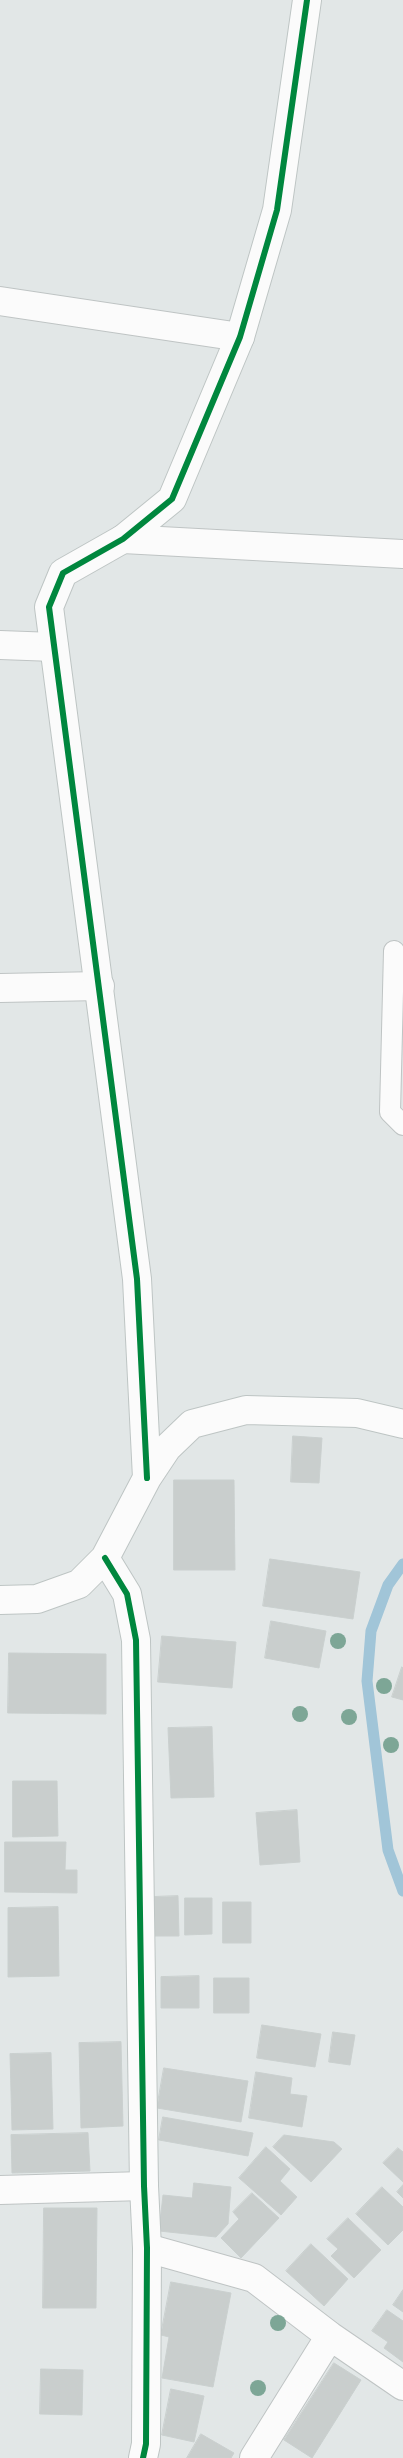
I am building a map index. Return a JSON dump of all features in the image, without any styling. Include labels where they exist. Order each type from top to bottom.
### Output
[{"type":"street","points":[[147,1478],[137,1279],[49,607],[63,574],[122,539],[172,499],[240,337],[277,210],[308,0]]},
{"type":"street","points":[[0,301],[240,337]]},
{"type":"street","points":[[122,539],[403,554]]},
{"type":"street","points":[[0,645],[54,647]]},
{"type":"street","points":[[0,988],[100,986]]},
{"type":"street","points":[[0,1600],[37,1599],[79,1584],[105,1558],[147,1478],[167,1448],[192,1424],[246,1410],[358,1413],[403,1424]]},
{"type":"street","points":[[105,1558],[127,1594],[136,1640],[144,2186],[147,2248],[146,2444],[143,2458]]},
{"type":"street","points":[[0,2190],[144,2186]]},
{"type":"street","points":[[147,2248],[254,2278],[330,2336],[403,2386]]},
{"type":"street","points":[[254,2458],[330,2336]]},
{"type":"lane","points":[[394,951],[390,1112],[403,1125]]},
{"type":"building","points":[[293,1436],[322,1438],[319,1483],[291,1482]]},
{"type":"building","points":[[174,1480],[234,1480],[235,1570],[174,1570]]},
{"type":"building","points":[[270,1559],[360,1572],[353,1619],[263,1606]]},
{"type":"building","points":[[271,1621],[326,1631],[319,1668],[265,1658]]},
{"type":"building","points":[[162,1636],[236,1642],[232,1688],[158,1682]]},
{"type":"building","points":[[9,1653],[106,1654],[106,1714],[8,1713]]},
{"type":"building","points":[[403,1668],[403,1700],[392,1697]]},
{"type":"building","points":[[212,1727],[214,1797],[171,1798],[168,1728]]},
{"type":"building","points":[[13,1781],[57,1781],[58,1836],[13,1837]]},
{"type":"building","points":[[297,1810],[300,1862],[260,1865],[256,1813]]},
{"type":"building","points":[[5,1842],[66,1842],[65,1870],[77,1870],[77,1893],[5,1892]]},
{"type":"building","points":[[178,1896],[179,1936],[152,1936],[152,1897]]},
{"type":"building","points":[[185,1898],[212,1898],[212,1934],[185,1935]]},
{"type":"building","points":[[223,1902],[251,1902],[251,1943],[223,1943]]},
{"type":"building","points":[[58,1907],[59,1976],[8,1977],[8,1908]]},
{"type":"building","points":[[199,1976],[199,2008],[161,2008],[161,1977]]},
{"type":"building","points":[[214,1978],[249,1978],[249,2013],[214,2013]]},
{"type":"building","points":[[262,2025],[321,2034],[315,2067],[257,2058]]},
{"type":"building","points":[[333,2032],[355,2035],[350,2065],[329,2062]]},
{"type":"building","points":[[121,2042],[123,2126],[81,2128],[79,2043]]},
{"type":"building","points":[[51,2053],[53,2129],[12,2130],[10,2054]]},
{"type":"building","points":[[164,2068],[248,2081],[241,2122],[157,2108]]},
{"type":"building","points":[[256,2072],[292,2078],[290,2094],[307,2096],[302,2127],[249,2118]]},
{"type":"building","points":[[163,2117],[253,2133],[248,2156],[159,2140]]},
{"type":"building","points":[[88,2133],[90,2171],[12,2173],[11,2135]]},
{"type":"building","points":[[284,2135],[334,2142],[342,2149],[311,2182],[273,2147]]},
{"type":"building","points":[[266,2147],[290,2169],[280,2181],[297,2197],[281,2215],[239,2178]]},
{"type":"building","points":[[398,2148],[403,2152],[403,2182],[383,2163]]},
{"type":"building","points":[[194,2183],[231,2187],[228,2224],[216,2237],[159,2231],[163,2195],[192,2198]]},
{"type":"building","points":[[403,2185],[403,2198],[397,2192]]},
{"type":"building","points":[[382,2187],[403,2207],[403,2230],[388,2245],[356,2214]]},
{"type":"building","points":[[252,2193],[279,2218],[241,2258],[221,2238],[239,2219],[233,2212]]},
{"type":"building","points":[[44,2208],[97,2208],[96,2308],[43,2308]]},
{"type":"building","points":[[348,2218],[381,2250],[354,2278],[331,2256],[338,2249],[327,2239]]},
{"type":"building","points":[[311,2244],[348,2279],[324,2306],[286,2271]]},
{"type":"building","points":[[171,2282],[231,2293],[213,2387],[162,2378],[169,2337],[161,2335]]},
{"type":"building","points":[[403,2290],[403,2312],[393,2305]]},
{"type":"building","points":[[387,2310],[403,2321],[403,2362],[384,2348],[388,2342],[372,2331]]},
{"type":"building","points":[[334,2363],[361,2380],[312,2458],[284,2440]]},
{"type":"building","points":[[41,2369],[83,2370],[82,2415],[40,2414]]},
{"type":"building","points":[[171,2389],[204,2396],[194,2442],[162,2435]]},
{"type":"building","points":[[201,2434],[234,2453],[231,2458],[187,2458]]},
{"type":"waterway","points":[[403,1564],[388,1585],[371,1631],[367,1681],[388,1850],[403,1891]]},
{"type":"cycle path","points":[[147,1478],[137,1279],[49,607],[63,573],[123,539],[172,499],[240,337],[277,210],[307,0]]},
{"type":"cycle path","points":[[105,1558],[127,1594],[136,1640],[144,2186],[147,2248],[146,2444],[143,2458]]}]
